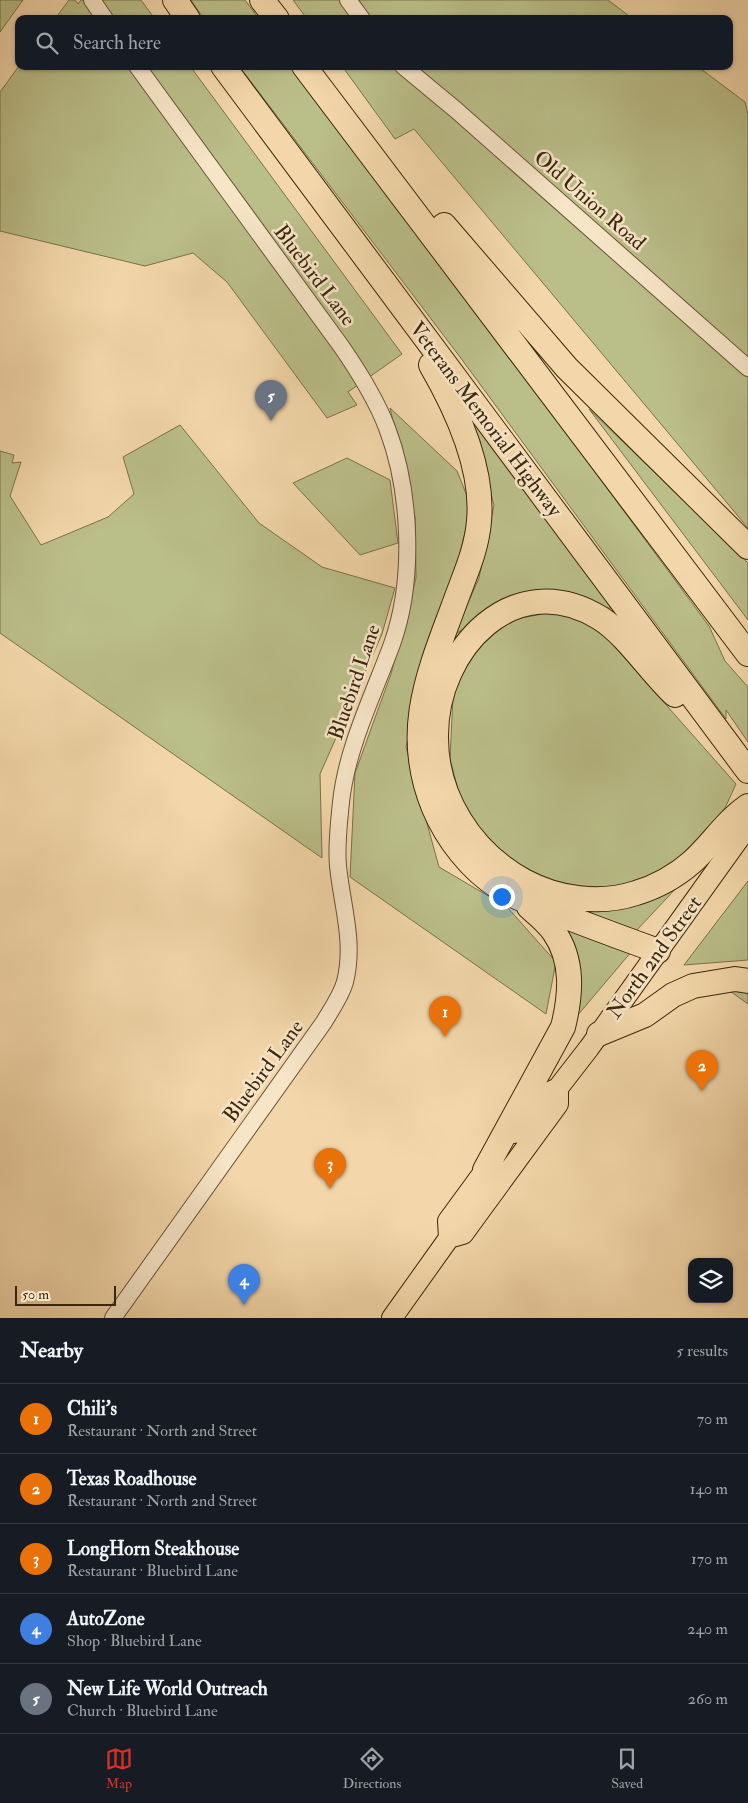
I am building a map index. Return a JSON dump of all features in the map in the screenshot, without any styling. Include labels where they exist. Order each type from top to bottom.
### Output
[{"type":"highway","points":[[175,0],[185,15]]},
{"type":"highway","points":[[254,0],[265,15]]},
{"type":"highway","points":[[262,0],[274,15]]},
{"type":"highway","name":"Veterans Memorial Highway","points":[[226,70],[748,771]]},
{"type":"highway","points":[[307,70],[748,654]]},
{"type":"highway","points":[[318,70],[480,269],[566,368],[748,547]]},
{"type":"highway","points":[[388,287],[454,409],[471,454],[480,501],[476,540],[426,687],[420,712],[418,739],[421,765],[429,795],[441,824],[458,848],[474,867],[493,883],[522,900],[658,951]]},
{"type":"highway","points":[[727,744],[672,692],[601,619],[572,605],[544,602],[527,603],[506,609],[480,627],[458,658],[443,691],[436,734],[444,788],[466,831],[498,865],[535,887],[556,894],[602,899],[635,894],[662,883],[692,862],[732,817],[748,806]]},
{"type":"highway","points":[[485,1170],[562,1027],[568,1004],[571,979],[565,956],[554,932],[522,900]]},
{"type":"highway","points":[[599,1034],[645,1015],[673,995],[693,986],[735,979],[748,981]]},
{"type":"main road","name":"North 2nd Street","points":[[449,1238],[448,1220],[545,1094],[558,1088],[748,826]]},
{"type":"main road","name":"North 2nd Street","points":[[392,1318],[449,1238],[463,1234],[494,1194],[558,1104],[558,1088]]},
{"type":"street","points":[[92,0],[102,15]]},
{"type":"street","points":[[348,0],[359,15]]},
{"type":"street","name":"Bluebird Lane","points":[[113,1318],[324,1022],[345,984],[350,950],[337,848],[341,802],[354,743],[393,642],[404,588],[406,561],[406,518],[395,451],[387,427],[368,386],[341,346],[140,70]]},
{"type":"street","name":"Old Union Road","points":[[408,70],[456,110],[748,368]]},
{"type":"green space","points":[[0,0],[23,0],[0,32]]},
{"type":"green space","points":[[69,0],[75,0],[78,4],[81,0],[141,0],[152,15],[58,15]]},
{"type":"green space","points":[[191,0],[245,0],[256,15],[201,15]]},
{"type":"green space","points":[[293,0],[608,0],[628,15],[304,15]]},
{"type":"green space","points":[[16,70],[193,70],[402,354],[348,392],[357,405],[327,418],[227,282],[193,253],[145,266],[0,231],[0,92]]},
{"type":"green space","points":[[242,70],[297,70],[709,626],[725,661],[748,687],[748,742],[726,710],[726,719],[460,357]]},
{"type":"green space","points":[[345,70],[702,70],[745,102],[748,114],[748,528],[414,129],[395,139]]},
{"type":"green space","points":[[390,408],[457,471],[471,506],[458,562],[424,665],[406,747],[439,867],[507,907],[556,962],[546,1014],[350,877],[355,773],[391,674],[416,578],[415,517]]},
{"type":"green space","points":[[589,409],[748,563],[748,620]]},
{"type":"green space","points":[[468,411],[615,609],[519,593],[454,635],[479,578],[494,505]]},
{"type":"green space","points":[[180,425],[259,523],[322,567],[395,588],[382,634],[320,774],[322,858],[0,633],[0,451],[14,455],[12,463],[21,462],[10,496],[41,545],[108,517],[134,494],[123,457]]},
{"type":"green space","points":[[347,458],[390,480],[398,543],[360,555],[293,483]]},
{"type":"green space","points":[[553,612],[565,612],[599,629],[736,784],[725,808],[668,873],[609,888],[549,885],[503,857],[465,816],[450,759],[453,696],[476,645],[516,619]]},
{"type":"green space","points":[[748,881],[748,960],[684,965]]},
{"type":"green space","points":[[680,884],[636,931],[572,910]]},
{"type":"green space","points":[[565,929],[632,951],[577,1016]]},
{"type":"green space","points":[[727,989],[748,992],[748,1004]]},
{"type":"place","name":"New Life World Outreach","points":[[271,421]]},
{"type":"place","name":"Chili's","points":[[445,1037]]},
{"type":"place","name":"Texas Roadhouse","points":[[702,1091]]},
{"type":"place","name":"LongHorn Steakhouse","points":[[330,1189]]},
{"type":"place","name":"AutoZone","points":[[244,1305]]}]
